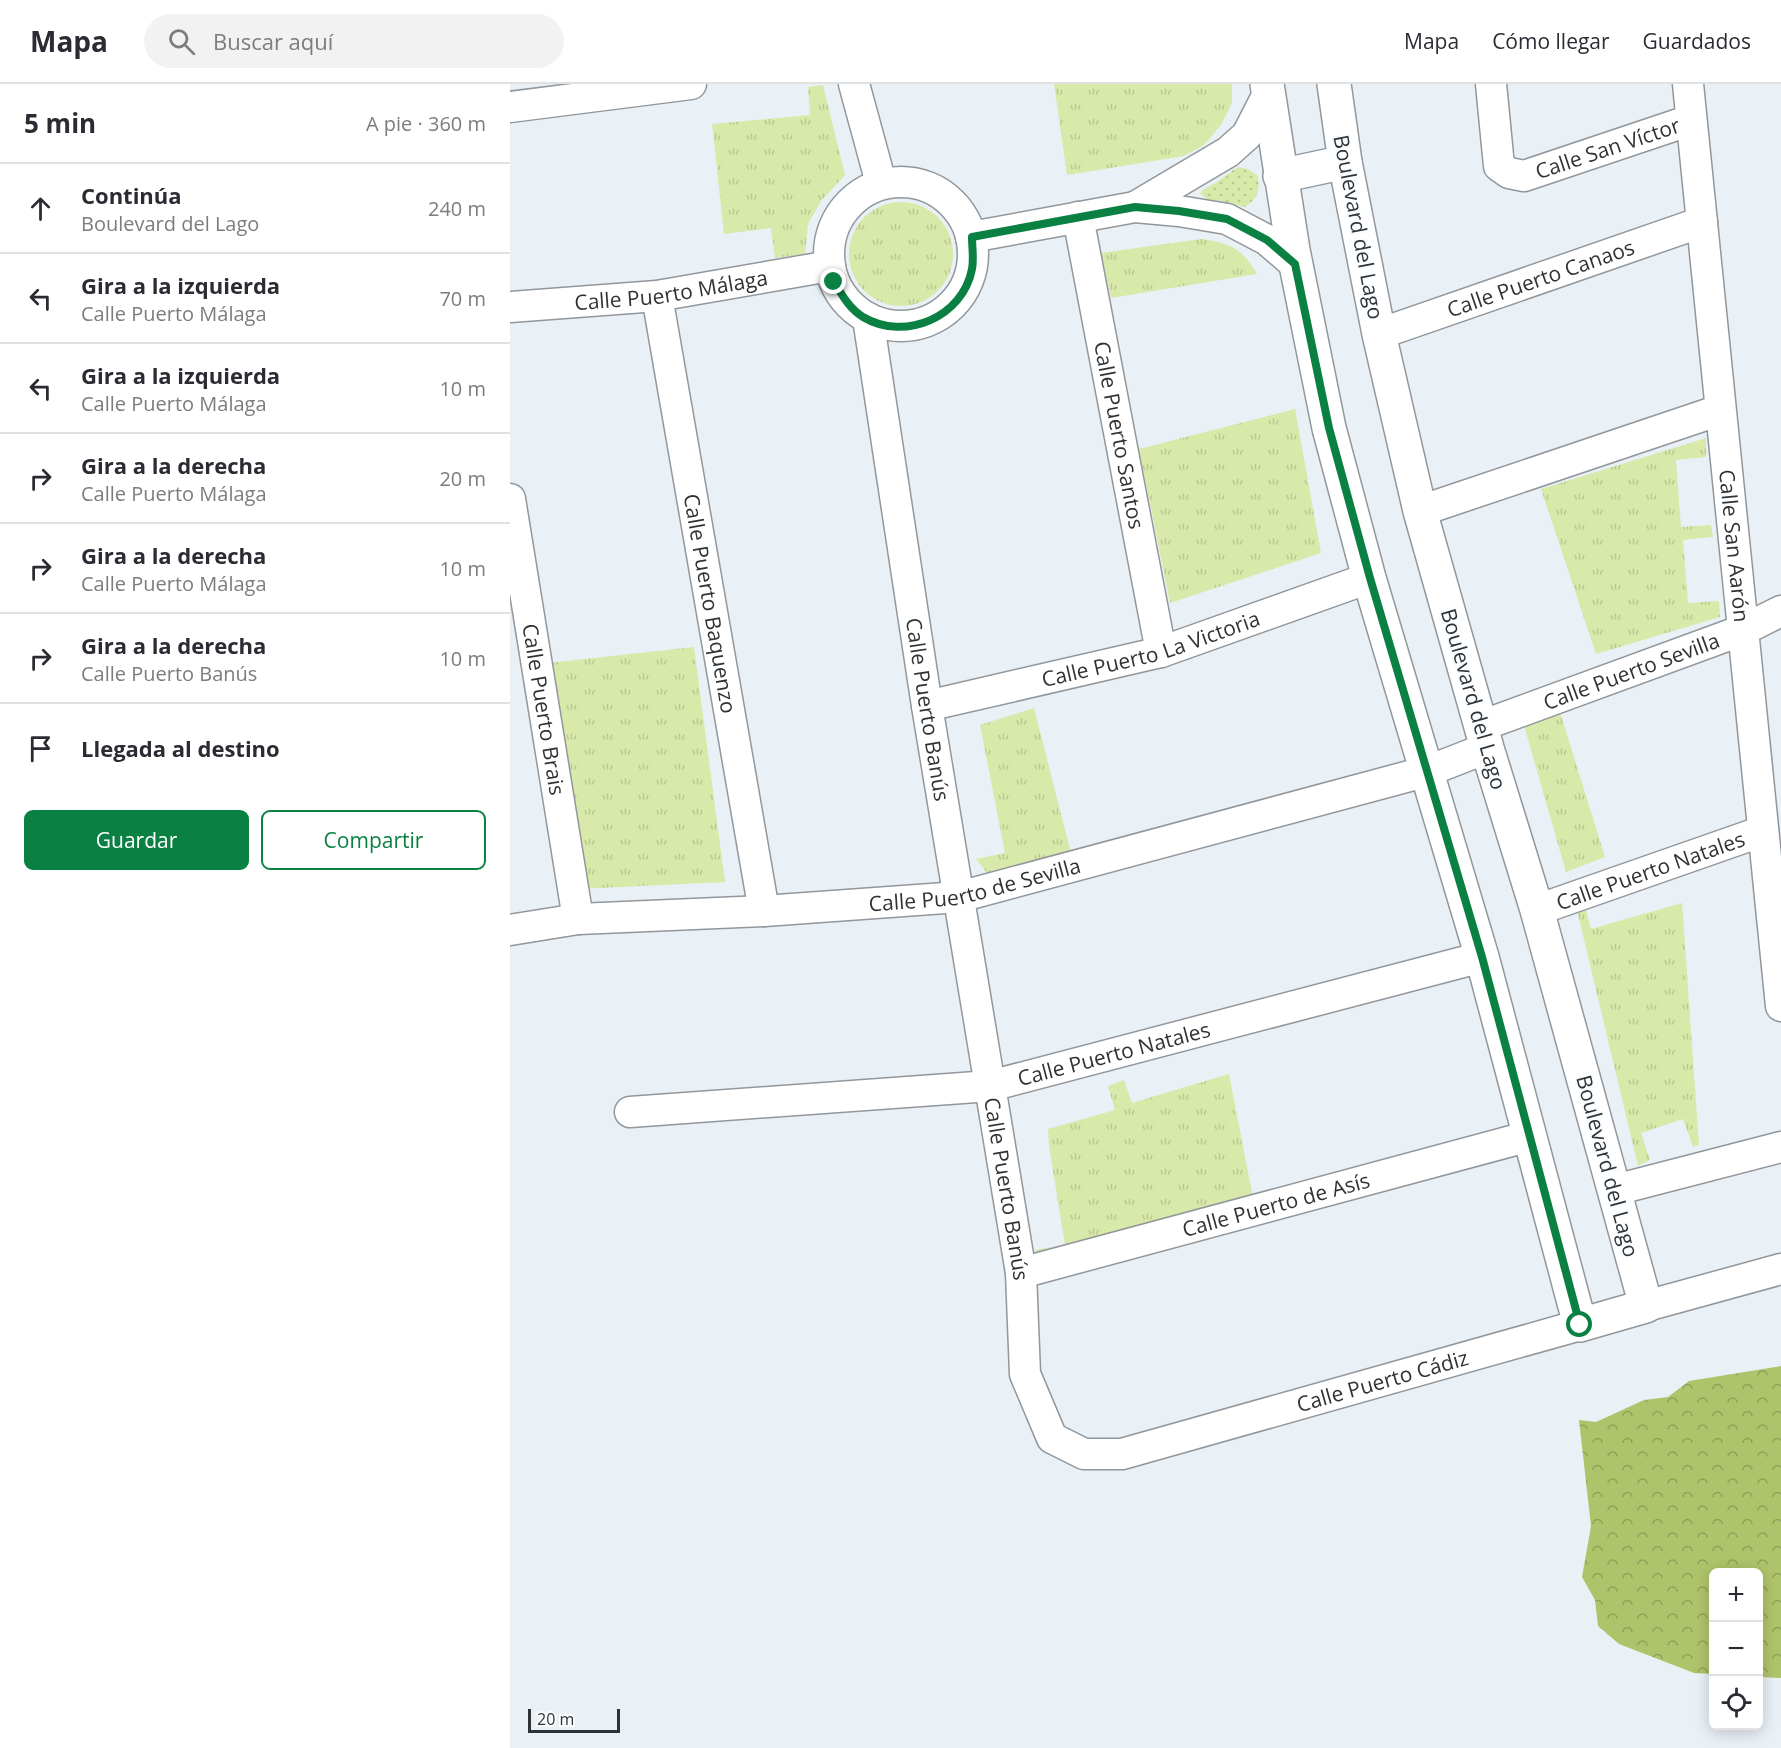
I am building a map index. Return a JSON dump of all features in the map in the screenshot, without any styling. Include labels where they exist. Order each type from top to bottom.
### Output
[{"type":"street","points":[[510,107],[691,84]]},
{"type":"street","points":[[854,84],[881,183]]},
{"type":"street","name":"Boulevard del Lago","points":[[1334,84],[1345,162],[1379,334],[1420,511],[1484,737],[1537,910],[1646,1306]]},
{"type":"street","name":"Calle San Víctor","points":[[1491,84],[1499,166],[1509,173],[1524,176],[1691,120]]},
{"type":"street","name":"Calle San Aarón","points":[[1688,84],[1781,1006]]},
{"type":"street","points":[[1267,89],[1295,264],[1329,428],[1370,578],[1482,957],[1580,1325]]},
{"type":"street","points":[[1135,207],[1228,152],[1247,135],[1267,89]]},
{"type":"street","points":[[1280,176],[1345,162]]},
{"type":"street","points":[[905,181],[929,186],[950,200],[965,220],[972,237],[972,268],[965,290],[950,308],[931,321],[908,327],[885,326],[868,318],[846,302],[834,282],[828,259],[830,234],[841,212],[858,194],[881,183],[905,181]]},
{"type":"street","points":[[972,237],[1135,207],[1227,219],[1267,240],[1295,264]]},
{"type":"street","name":"Calle Puerto Santos","points":[[1078,217],[1161,652]]},
{"type":"street","name":"Calle Puerto Canaos","points":[[1379,334],[1702,222]]},
{"type":"street","name":"Calle Puerto Málaga","points":[[510,307],[657,296],[830,266]]},
{"type":"street","name":"Calle Puerto Baquenzo","points":[[657,296],[764,911]]},
{"type":"street","name":"Calle Puerto Banús","points":[[868,318],[927,706],[1021,1273],[1025,1374]]},
{"type":"street","points":[[1420,511],[1720,410]]},
{"type":"street","name":"Calle Puerto Brais","points":[[510,499],[578,919]]},
{"type":"street","name":"Calle Puerto La Victoria","points":[[927,706],[1161,652],[1370,578]]},
{"type":"street","name":"Calle Puerto Sevilla","points":[[1428,771],[1484,737],[1743,630],[1781,611]]},
{"type":"street","name":"Calle Puerto de Sevilla","points":[[510,930],[578,919],[764,911],[959,897],[1428,771]]},
{"type":"street","name":"Calle Puerto Natales","points":[[1537,910],[1763,831]]},
{"type":"street","name":"Calle Puerto Natales","points":[[630,1112],[990,1086],[1482,957]]},
{"type":"street","name":"Calle Puerto de Asís","points":[[1021,1273],[1530,1136]]},
{"type":"street","points":[[1615,1190],[1781,1147]]},
{"type":"street","name":"Calle Puerto Cádiz","points":[[1025,1374],[1052,1438],[1084,1454],[1122,1454],[1781,1269]]},
{"type":"green space","points":[[1054,84],[1232,84],[1232,103],[1221,125],[1204,145],[1184,156],[1067,175]]},
{"type":"green space","points":[[823,85],[845,175],[821,201],[808,224],[805,254],[775,258],[771,228],[724,234],[712,124],[810,115],[808,87]]},
{"type":"green space","points":[[1239,167],[1250,170],[1258,176],[1257,194],[1245,207],[1208,200],[1200,193],[1233,170]]},
{"type":"green space","points":[[901,202],[921,206],[938,217],[949,234],[953,254],[949,274],[938,291],[921,302],[901,306],[881,302],[864,291],[853,274],[849,254],[853,234],[864,217],[881,206]]},
{"type":"green space","points":[[1201,239],[1220,242],[1234,248],[1246,258],[1257,274],[1111,298],[1101,253]]},
{"type":"green space","points":[[1295,409],[1321,553],[1170,603],[1139,449]]},
{"type":"green space","points":[[1706,438],[1706,457],[1676,460],[1681,527],[1711,525],[1713,537],[1683,540],[1688,603],[1719,601],[1720,617],[1596,654],[1541,489]]},
{"type":"green space","points":[[694,647],[725,882],[578,889],[548,663]]},
{"type":"green space","points":[[1034,708],[1072,857],[990,877],[976,859],[1005,853],[980,725]]},
{"type":"green space","points":[[1560,712],[1605,857],[1566,872],[1523,722]]},
{"type":"green space","points":[[1584,903],[1591,929],[1682,903],[1699,1145],[1693,1147],[1683,1119],[1641,1133],[1650,1160],[1638,1166],[1576,906]]},
{"type":"green space","points":[[1229,1074],[1253,1198],[1038,1264],[1035,1250],[1065,1245],[1048,1129],[1115,1110],[1108,1086],[1124,1080],[1132,1103]]},
{"type":"green space","points":[[1781,1366],[1781,1678],[1763,1677],[1763,1568],[1709,1568],[1709,1674],[1694,1673],[1619,1644],[1598,1626],[1595,1600],[1582,1577],[1591,1526],[1579,1420],[1596,1422],[1644,1400],[1668,1397],[1689,1381]]},
{"type":"route","points":[[834,282],[846,302],[863,317],[885,326],[908,327],[931,321],[950,308],[965,290],[972,268],[972,237],[1135,207],[1227,219],[1267,240],[1295,264],[1329,428],[1370,578],[1482,957],[1580,1325]]}]
